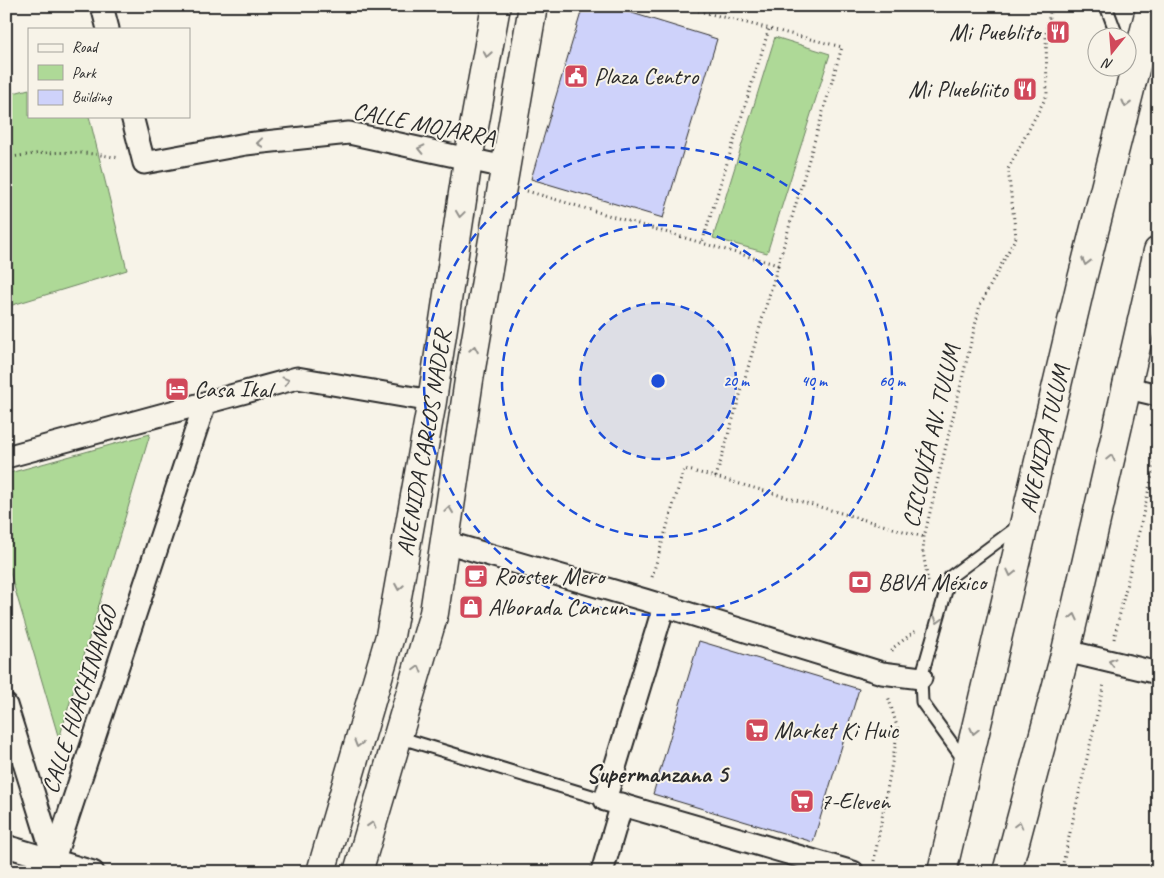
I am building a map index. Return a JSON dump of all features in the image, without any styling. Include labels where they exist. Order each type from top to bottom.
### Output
[{"type":"street","points":[[102,6],[108,28]]},
{"type":"street","name":"AVENIDA CARLOS NADER","points":[[321,872],[390,636],[432,401],[468,160],[496,6]]},
{"type":"street","name":"AVENIDA CARLOS NADER","points":[[358,872],[434,613],[469,380],[532,6]]},
{"type":"street","name":"AVENIDA TULUM","points":[[1136,50],[1151,6]]},
{"type":"street","name":"AVENIDA TULUM","points":[[942,872],[1127,78]]},
{"type":"street","points":[[133,118],[144,163]]},
{"type":"street","name":"CALLE MOJARRA","points":[[144,163],[246,144],[349,132],[468,160],[504,175]]},
{"type":"street","points":[[1007,872],[1066,651],[1158,251]]},
{"type":"street","points":[[6,456],[297,378],[432,401]]},
{"type":"street","points":[[1128,388],[1158,395]]},
{"type":"street","name":"CALLE HUACHINANGO","points":[[54,859],[205,403]]},
{"type":"street","points":[[445,542],[655,603],[887,674],[921,678]]},
{"type":"street","points":[[602,872],[614,802],[655,603]]},
{"type":"street","points":[[1066,651],[1158,673]]},
{"type":"street","name":"CALLE HUACHINANGO","points":[[6,705],[54,859]]},
{"type":"street","points":[[614,802],[853,872]]},
{"type":"street","points":[[6,846],[93,872]]},
{"type":"lane","points":[[1106,6],[1114,28]]},
{"type":"lane","points":[[967,765],[922,702],[921,678],[950,577],[1023,522]]},
{"type":"lane","points":[[398,737],[614,802]]},
{"type":"path","points":[[679,6],[842,47],[716,477]]},
{"type":"path","points":[[701,12],[702,6]]},
{"type":"path","name":"CICLOVÍA AV. TULUM","points":[[929,588],[923,552],[924,537],[980,305],[1016,237],[1008,169],[1047,95],[1046,34],[1051,6]]},
{"type":"path","points":[[702,242],[769,29]]},
{"type":"path","points":[[6,158],[47,151],[78,151],[144,163]]},
{"type":"path","points":[[504,175],[702,242],[778,265]]},
{"type":"path","points":[[655,603],[684,468],[924,537]]},
{"type":"path","points":[[874,862],[898,730],[888,694],[887,674],[893,648],[920,628]]},
{"type":"green space","points":[[775,37],[830,54],[767,253],[713,238]]},
{"type":"green space","points":[[28,89],[28,118],[89,118],[127,270],[6,307],[6,95]]},
{"type":"green space","points":[[150,434],[59,739],[6,559],[6,474]]},
{"type":"building","points":[[583,6],[609,6],[717,39],[663,218],[531,179]]},
{"type":"building","points":[[699,641],[859,689],[813,842],[653,794]]},
{"type":"place","name":"Mi Pueblito","points":[[1058,32]]},
{"type":"place","name":"Plaza Centro","points":[[576,76]]},
{"type":"place","name":"Mi Pluebliito","points":[[1025,89]]},
{"type":"place","name":"Casa Ikal","points":[[177,389]]},
{"type":"place","name":"Rooster Mero","points":[[476,576]]},
{"type":"place","name":"BBVA México","points":[[860,582]]},
{"type":"place","name":"Alborada Cancun","points":[[471,607]]},
{"type":"place","name":"Market Ki Huic","points":[[757,730]]},
{"type":"place","name":"7-Eleven","points":[[802,801]]},
{"type":"district","name":"Supermanzana 5","points":[[657,774]]}]
